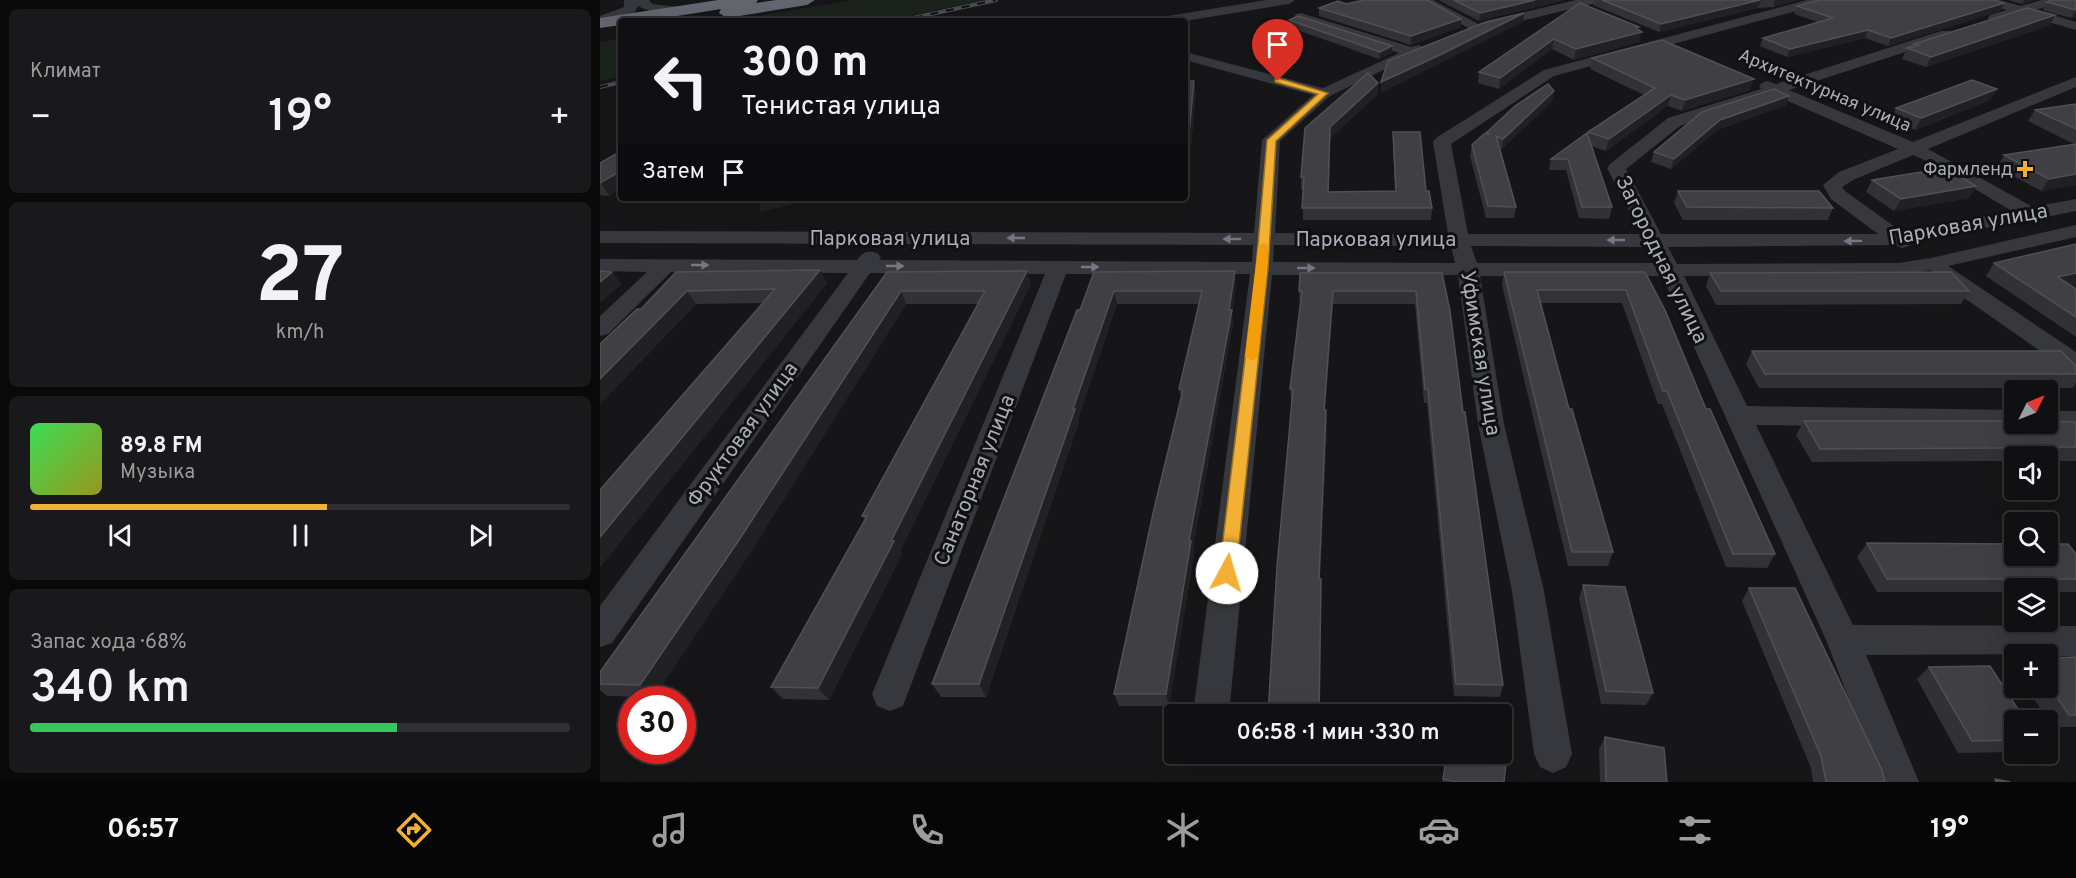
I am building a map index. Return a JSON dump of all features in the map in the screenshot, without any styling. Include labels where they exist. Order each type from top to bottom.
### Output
[{"type":"highway","points":[[679,16],[750,0]]},
{"type":"highway","points":[[653,18],[807,0]]},
{"type":"highway","points":[[600,22],[618,21]]},
{"type":"highway","points":[[600,34],[618,31]]},
{"type":"street","points":[[600,22],[630,9],[632,3],[630,0]]},
{"type":"street","points":[[643,0],[642,3],[648,7],[679,16]]},
{"type":"street","points":[[1180,18],[1289,0]]},
{"type":"street","points":[[1423,0],[1477,27]]},
{"type":"street","name":"Уфимская улица","points":[[1553,754],[1528,591],[1491,424],[1468,269],[1459,239],[1442,142],[1549,73],[1822,0]]},
{"type":"street","points":[[1985,0],[2076,26]]},
{"type":"street","name":"Загородная улица","points":[[1900,782],[1843,640],[1670,270],[1616,168],[1674,122],[1763,84],[2055,0]]},
{"type":"street","points":[[1461,33],[1570,2],[1594,6]]},
{"type":"street","points":[[1301,17],[1411,52]]},
{"type":"street","points":[[1212,704],[1262,268],[1271,140],[1324,93],[1432,44]]},
{"type":"street","points":[[1188,57],[1324,93]]},
{"type":"street","points":[[2076,82],[1846,176],[1832,185],[1838,195],[1931,264],[2076,364]]},
{"type":"street","name":"Архитектурная улица","points":[[1763,84],[1937,159],[2072,236]]},
{"type":"street","points":[[2004,111],[2076,101]]},
{"type":"street","name":"Парковая улица","points":[[600,237],[1898,239],[2076,205]]},
{"type":"street","points":[[600,265],[1898,269],[2072,236]]},
{"type":"street","name":"Фруктовая улица","points":[[600,632],[862,266],[885,238]]},
{"type":"street","points":[[600,328],[666,265]]},
{"type":"street","name":"Санаторная улица","points":[[890,694],[1058,267]]},
{"type":"street","points":[[1738,415],[2004,419]]},
{"type":"street","points":[[2058,420],[2076,420]]},
{"type":"street","points":[[1843,640],[2076,641]]},
{"type":"shaded area","points":[[854,0],[986,0],[897,18],[745,18]]},
{"type":"shaded area","points":[[618,39],[618,77],[600,81],[600,42]]},
{"type":"shaded area","points":[[763,201],[807,201],[760,212],[759,202]]},
{"type":"building","points":[[1364,0],[1427,0],[1461,19],[1411,36],[1319,8],[1338,1],[1346,4]]},
{"type":"building","points":[[1454,0],[1535,0],[1480,13]]},
{"type":"building","points":[[1602,0],[1760,0],[1661,24]]},
{"type":"building","points":[[1820,0],[1993,0],[2004,3],[1891,38],[1868,30],[1790,49],[1763,38],[1833,18],[1797,6]]},
{"type":"building","points":[[2076,0],[2076,10],[2047,2]]},
{"type":"building","points":[[1580,3],[1639,27],[1636,28],[1642,32],[1576,49],[1554,39],[1500,78],[1479,72]]},
{"type":"building","points":[[2027,8],[2055,15],[1931,57],[1907,48],[1918,45],[1914,44]]},
{"type":"building","points":[[1524,13],[1381,82],[1388,61],[1483,23]]},
{"type":"building","points":[[1298,16],[1392,46],[1380,52],[1289,20]]},
{"type":"building","points":[[1662,40],[1754,79],[1685,100],[1671,95],[1609,139],[1588,132],[1655,88],[1592,58]]},
{"type":"building","points":[[1368,73],[1378,83],[1330,127],[1328,192],[1396,191],[1393,132],[1420,132],[1426,191],[1429,191],[1432,208],[1302,208],[1304,177],[1301,177],[1305,128]]},
{"type":"building","points":[[1972,80],[1997,89],[1921,118],[1896,108]]},
{"type":"building","points":[[1188,81],[1194,81],[1189,133]]},
{"type":"building","points":[[1548,84],[1554,91],[1503,139],[1496,136],[1516,207],[1488,206],[1472,145],[1484,134],[1490,134],[1486,133],[1515,106]]},
{"type":"building","points":[[1774,89],[1789,96],[1720,120],[1674,159],[1654,152],[1702,112]]},
{"type":"building","points":[[2076,104],[2076,129],[2035,110]]},
{"type":"building","points":[[1587,133],[1612,207],[1582,207],[1568,159],[1551,159]]},
{"type":"building","points":[[2076,144],[2076,174],[2049,179],[2004,155]]},
{"type":"building","points":[[618,153],[618,173],[600,183],[600,163]]},
{"type":"building","points":[[1946,168],[1976,186],[1901,199],[1872,180]]},
{"type":"building","points":[[1678,191],[1819,191],[1833,208],[1687,207]]},
{"type":"building","points":[[2076,244],[2076,273],[2058,277],[2076,289],[2076,317],[1994,263]]},
{"type":"building","points":[[820,270],[600,537],[600,490],[775,289],[687,291],[600,379],[600,344],[637,309],[641,309],[676,272]]},
{"type":"building","points":[[600,271],[612,272],[600,282]]},
{"type":"building","points":[[1027,271],[891,541],[894,541],[818,688],[771,687],[867,516],[862,516],[985,291],[901,291],[739,540],[640,685],[600,684],[600,672],[887,272]]},
{"type":"building","points":[[1235,271],[1229,310],[1232,310],[1189,541],[1191,541],[1166,694],[1114,694],[1154,509],[1183,390],[1179,389],[1202,291],[1114,291],[979,684],[932,684],[1077,310],[1080,310],[1094,272]]},
{"type":"building","points":[[1504,272],[1645,272],[1665,310],[1706,409],[1710,409],[1775,554],[1733,554],[1667,391],[1663,391],[1626,290],[1537,290],[1569,409],[1572,409],[1613,552],[1572,552]]},
{"type":"building","points":[[1951,272],[1969,291],[1721,291],[1710,273]]},
{"type":"building","points":[[1300,273],[1442,273],[1450,311],[1463,412],[1465,412],[1503,685],[1456,684],[1428,389],[1425,389],[1416,291],[1333,291],[1324,410],[1326,410],[1319,579],[1321,579],[1319,704],[1269,704],[1277,567],[1293,390],[1290,389],[1302,291],[1299,291]]},
{"type":"building","points":[[1752,351],[2061,351],[2076,366],[2076,374],[1765,374]]},
{"type":"building","points":[[1804,421],[2004,421],[2004,434],[2058,434],[2058,421],[2076,422],[2076,447],[2024,445],[1997,448],[1820,449]]},
{"type":"building","points":[[1867,543],[2004,544],[2004,566],[2058,566],[2058,544],[2068,544],[2076,554],[2076,579],[1887,579]]},
{"type":"building","points":[[1583,585],[1625,587],[1653,693],[1606,691]]},
{"type":"building","points":[[1749,588],[1795,588],[1882,770],[1885,782],[1826,782],[1821,756]]},
{"type":"building","points":[[2076,657],[2076,715],[2069,715],[2057,698],[2058,658]]},
{"type":"building","points":[[1990,666],[2004,688],[2004,698],[2011,698],[2019,710],[2004,710],[2004,740],[1972,741],[1929,667]]},
{"type":"building","points":[[1605,737],[1664,748],[1667,782],[1606,782]]},
{"type":"building","points":[[1445,764],[1506,764],[1504,782],[1456,782],[1443,779]]},
{"type":"railway","points":[[913,18],[996,0]]},
{"type":"railway","points":[[600,87],[618,83]]},
{"type":"slow traffic","points":[[1252,357],[1264,247]]},
{"type":"place","name":"Фармленд","points":[[2025,169]]},
{"type":"route","points":[[1227,573],[1262,268],[1271,140],[1324,93],[1278,81]]}]
